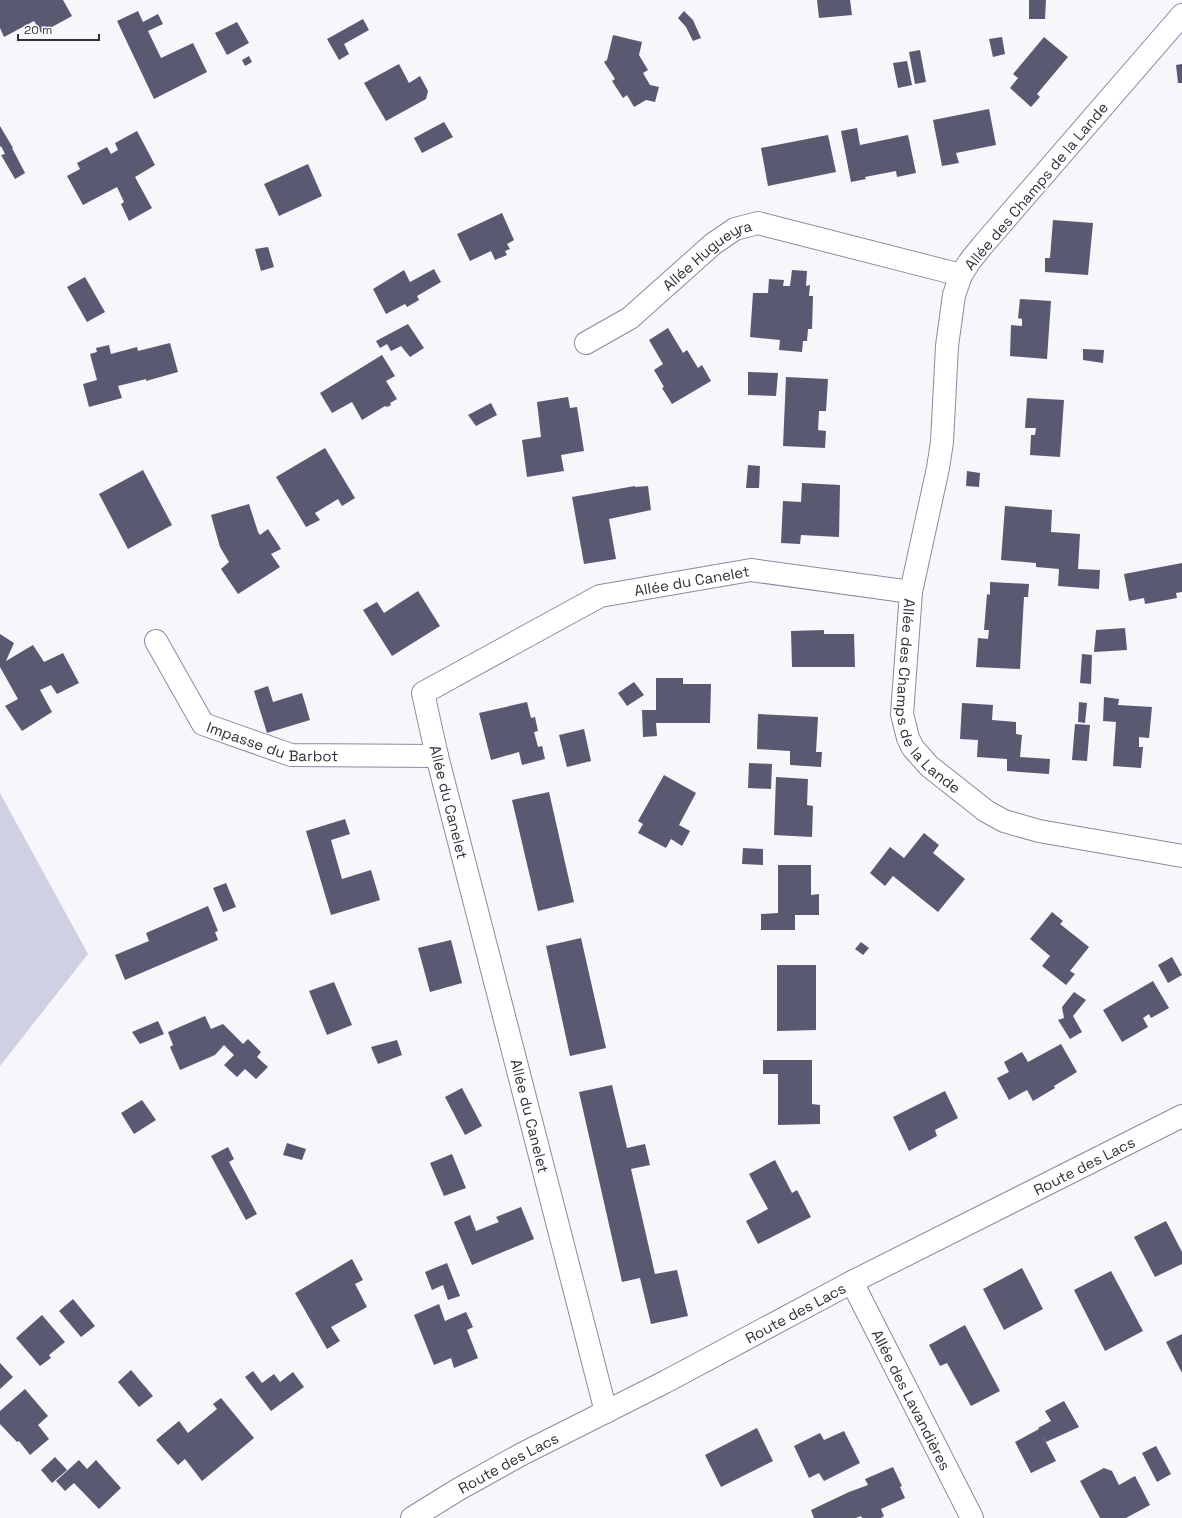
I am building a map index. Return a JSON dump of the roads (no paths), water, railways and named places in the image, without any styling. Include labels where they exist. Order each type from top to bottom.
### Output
[{"type":"street","name":"Allée des Champs de la Lande","points":[[1182,15],[982,246],[961,275],[954,296],[948,339],[942,442],[938,468],[911,592],[902,714],[912,748],[920,758],[945,780],[986,811],[1004,821],[1039,831],[1182,856]]},
{"type":"street","name":"Allée Hugueyra","points":[[586,343],[630,318],[713,244],[735,229],[758,223],[961,275]]},
{"type":"street","name":"Allée du Canelet","points":[[606,1412],[437,756],[423,693],[600,596],[750,570],[911,592]]},
{"type":"street","name":"Impasse du Barbot","points":[[156,641],[204,724],[291,755],[437,756]]},
{"type":"street","name":"Route des Lacs","points":[[412,1518],[466,1485],[522,1454],[685,1372],[852,1282],[1182,1116]]},
{"type":"street","name":"Allée des Lavandières","points":[[852,1282],[972,1518]]}]
